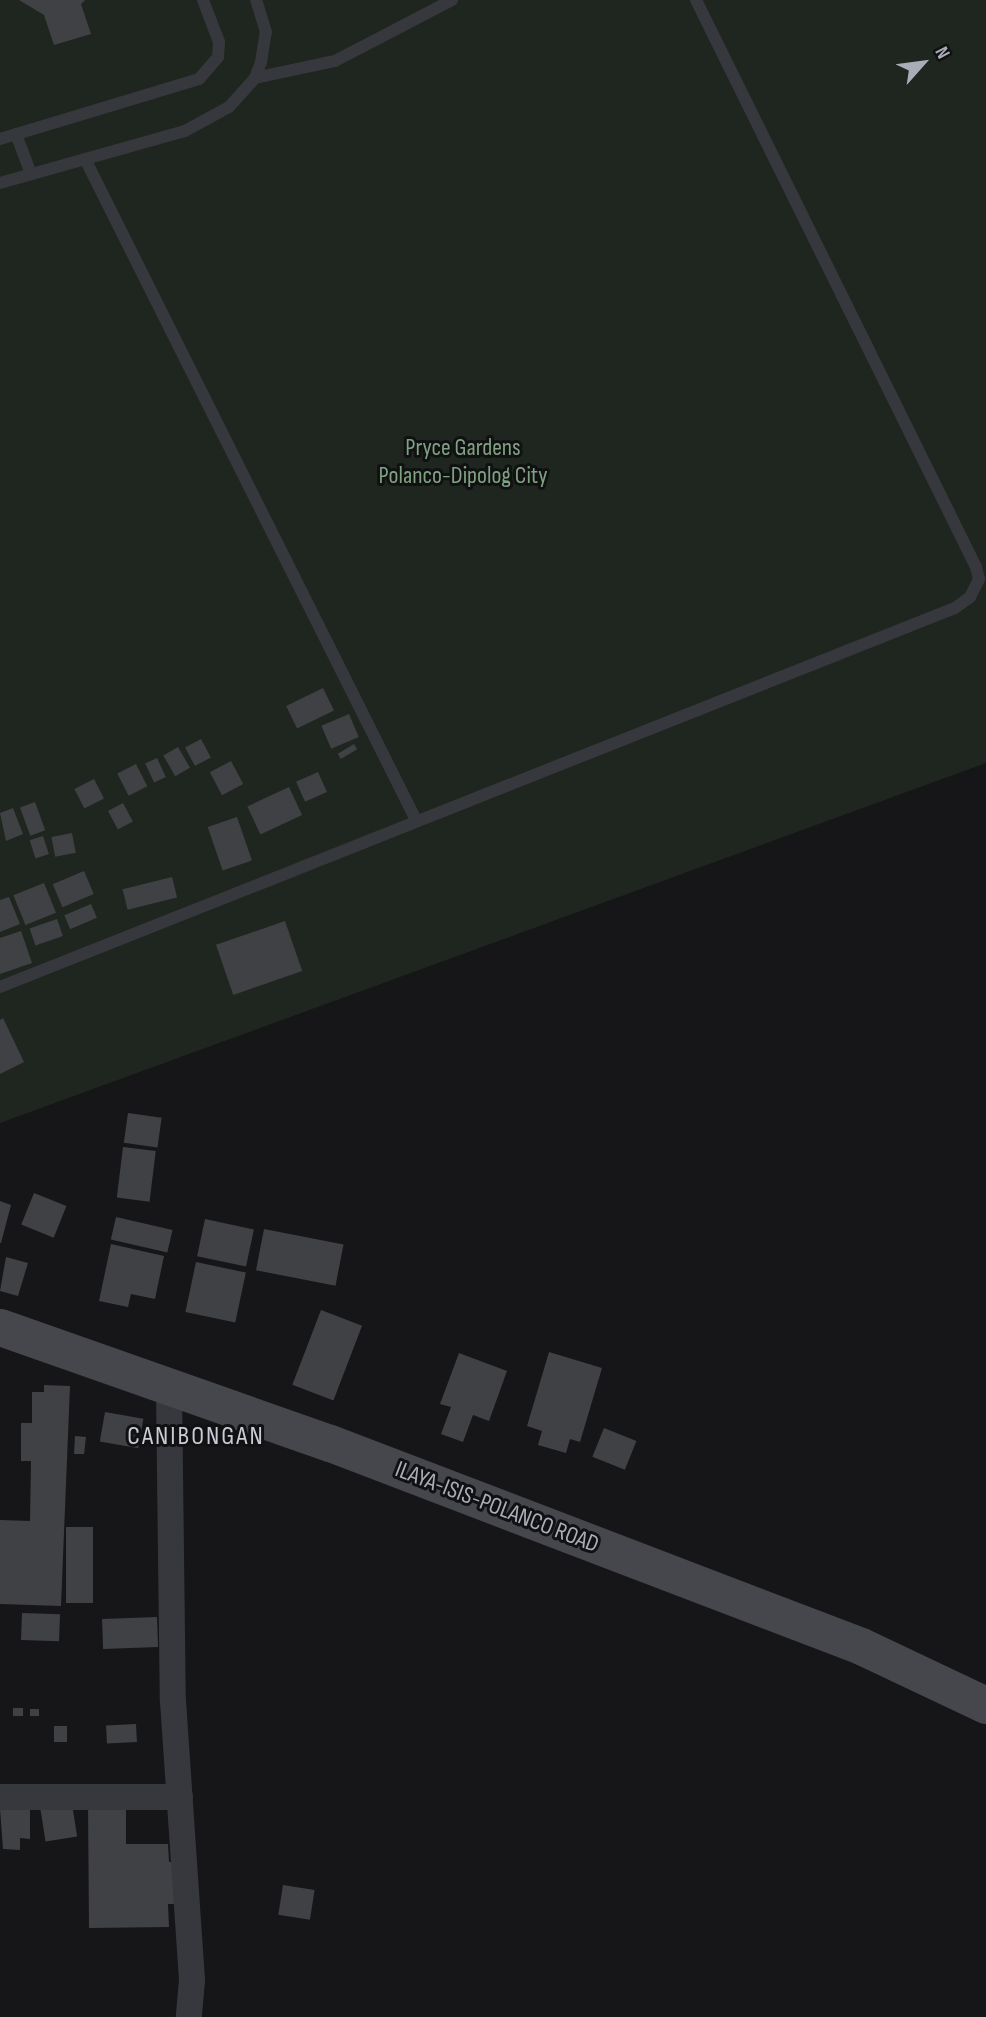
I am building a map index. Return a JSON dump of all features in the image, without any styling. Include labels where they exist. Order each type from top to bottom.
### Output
[{"type":"main road","name":"ILAYA-ISIS-POLANCO ROAD","points":[[0,1327],[169,1390],[330,1443],[848,1641],[986,1705]]},
{"type":"street","points":[[169,1390],[173,1701],[192,1980],[189,2017]]},
{"type":"street","points":[[0,1797],[180,1797]]},
{"type":"lane","points":[[0,139],[199,79],[218,57],[219,42],[203,0]]},
{"type":"lane","points":[[0,183],[209,120],[229,107],[255,78],[266,32],[256,0]]},
{"type":"lane","points":[[255,78],[335,61],[452,0]]},
{"type":"lane","points":[[0,987],[955,608],[970,597],[979,579],[696,0]]},
{"type":"lane","points":[[16,134],[31,174]]},
{"type":"lane","points":[[85,159],[416,820]]},
{"type":"green space","name":"Pryce Gardens Polanco-Dipolog City","points":[[0,0],[986,0],[986,763],[0,1123]]},
{"type":"building","points":[[19,0],[85,0],[81,4],[91,34],[54,45],[44,15]]},
{"type":"building","points":[[323,688],[334,710],[297,728],[286,706]]},
{"type":"building","points":[[349,714],[359,737],[331,749],[321,726]]},
{"type":"building","points":[[201,739],[211,758],[195,766],[185,747]]},
{"type":"building","points":[[354,744],[357,749],[341,759],[338,754]]},
{"type":"building","points":[[178,747],[190,768],[175,776],[163,756]]},
{"type":"building","points":[[157,758],[166,777],[154,783],[145,763]]},
{"type":"building","points":[[231,761],[243,784],[222,795],[210,772]]},
{"type":"building","points":[[136,764],[147,786],[129,796],[117,774]]},
{"type":"building","points":[[318,772],[327,792],[305,802],[296,782]]},
{"type":"building","points":[[94,779],[104,799],[84,809],[74,789]]},
{"type":"building","points":[[289,787],[302,815],[260,835],[247,806]]},
{"type":"building","points":[[35,802],[45,830],[30,836],[20,807]]},
{"type":"building","points":[[123,803],[133,822],[118,830],[108,811]]},
{"type":"building","points":[[13,808],[23,834],[6,841],[0,813]]},
{"type":"building","points":[[237,817],[252,860],[223,871],[208,827]]},
{"type":"building","points":[[72,833],[76,853],[55,857],[51,837]]},
{"type":"building","points":[[43,836],[49,854],[36,858],[30,840]]},
{"type":"building","points":[[84,871],[94,894],[62,907],[53,884]]},
{"type":"building","points":[[172,877],[177,897],[128,910],[123,889]]},
{"type":"building","points":[[44,883],[56,913],[25,925],[13,895]]},
{"type":"building","points":[[9,897],[20,924],[0,932],[0,900]]},
{"type":"building","points":[[91,904],[97,918],[70,929],[64,915]]},
{"type":"building","points":[[57,919],[63,936],[35,945],[30,928]]},
{"type":"building","points":[[285,921],[302,971],[233,995],[216,945]]},
{"type":"building","points":[[21,931],[32,963],[0,974],[0,938]]},
{"type":"building","points":[[3,1018],[24,1062],[0,1074],[0,1020]]},
{"type":"building","points":[[128,1113],[162,1118],[157,1147],[124,1143]]},
{"type":"building","points":[[123,1147],[156,1151],[150,1202],[117,1198]]},
{"type":"building","points":[[34,1193],[66,1206],[54,1238],[21,1225]]},
{"type":"building","points":[[0,1201],[11,1205],[1,1243],[0,1243]]},
{"type":"building","points":[[116,1217],[173,1230],[167,1252],[111,1239]]},
{"type":"building","points":[[205,1219],[254,1229],[246,1267],[197,1256]]},
{"type":"building","points":[[264,1229],[344,1244],[335,1286],[256,1270]]},
{"type":"building","points":[[111,1244],[164,1256],[155,1299],[131,1294],[128,1307],[99,1301]]},
{"type":"building","points":[[6,1257],[28,1263],[18,1296],[0,1291]]},
{"type":"building","points":[[196,1262],[246,1273],[235,1322],[185,1312]]},
{"type":"building","points":[[321,1310],[362,1326],[333,1400],[292,1385]]},
{"type":"building","points":[[549,1352],[602,1368],[580,1442],[570,1439],[566,1453],[538,1445],[542,1431],[527,1426]]},
{"type":"building","points":[[459,1353],[507,1371],[489,1421],[473,1415],[463,1442],[441,1434],[451,1407],[440,1404]]},
{"type":"building","points":[[44,1385],[70,1386],[61,1606],[0,1604],[0,1520],[30,1521],[31,1461],[21,1461],[21,1423],[32,1423],[32,1392],[44,1392]]},
{"type":"building","points":[[105,1412],[143,1419],[138,1448],[100,1442]]},
{"type":"building","points":[[604,1428],[636,1441],[625,1470],[592,1457]]},
{"type":"building","points":[[75,1436],[86,1437],[84,1454],[74,1454]]},
{"type":"building","points":[[66,1527],[93,1527],[93,1603],[66,1603]]},
{"type":"building","points":[[22,1613],[60,1614],[59,1641],[21,1640]]},
{"type":"building","points":[[157,1617],[158,1647],[103,1649],[102,1619]]},
{"type":"building","points":[[13,1708],[23,1708],[23,1716],[13,1716]]},
{"type":"building","points":[[30,1709],[39,1709],[39,1716],[30,1716]]},
{"type":"building","points":[[136,1724],[137,1742],[107,1744],[106,1726]]},
{"type":"building","points":[[54,1726],[67,1726],[67,1742],[54,1742]]},
{"type":"building","points":[[72,1804],[77,1837],[46,1842],[40,1809]]},
{"type":"building","points":[[88,1805],[126,1805],[126,1844],[168,1844],[169,1862],[181,1862],[182,1904],[168,1904],[169,1927],[89,1928]]},
{"type":"building","points":[[0,1809],[30,1810],[30,1839],[20,1838],[20,1850],[3,1849]]},
{"type":"building","points":[[283,1885],[315,1890],[310,1920],[278,1915]]},
{"type":"district","name":"CANIBONGAN","points":[[196,1437]]}]
